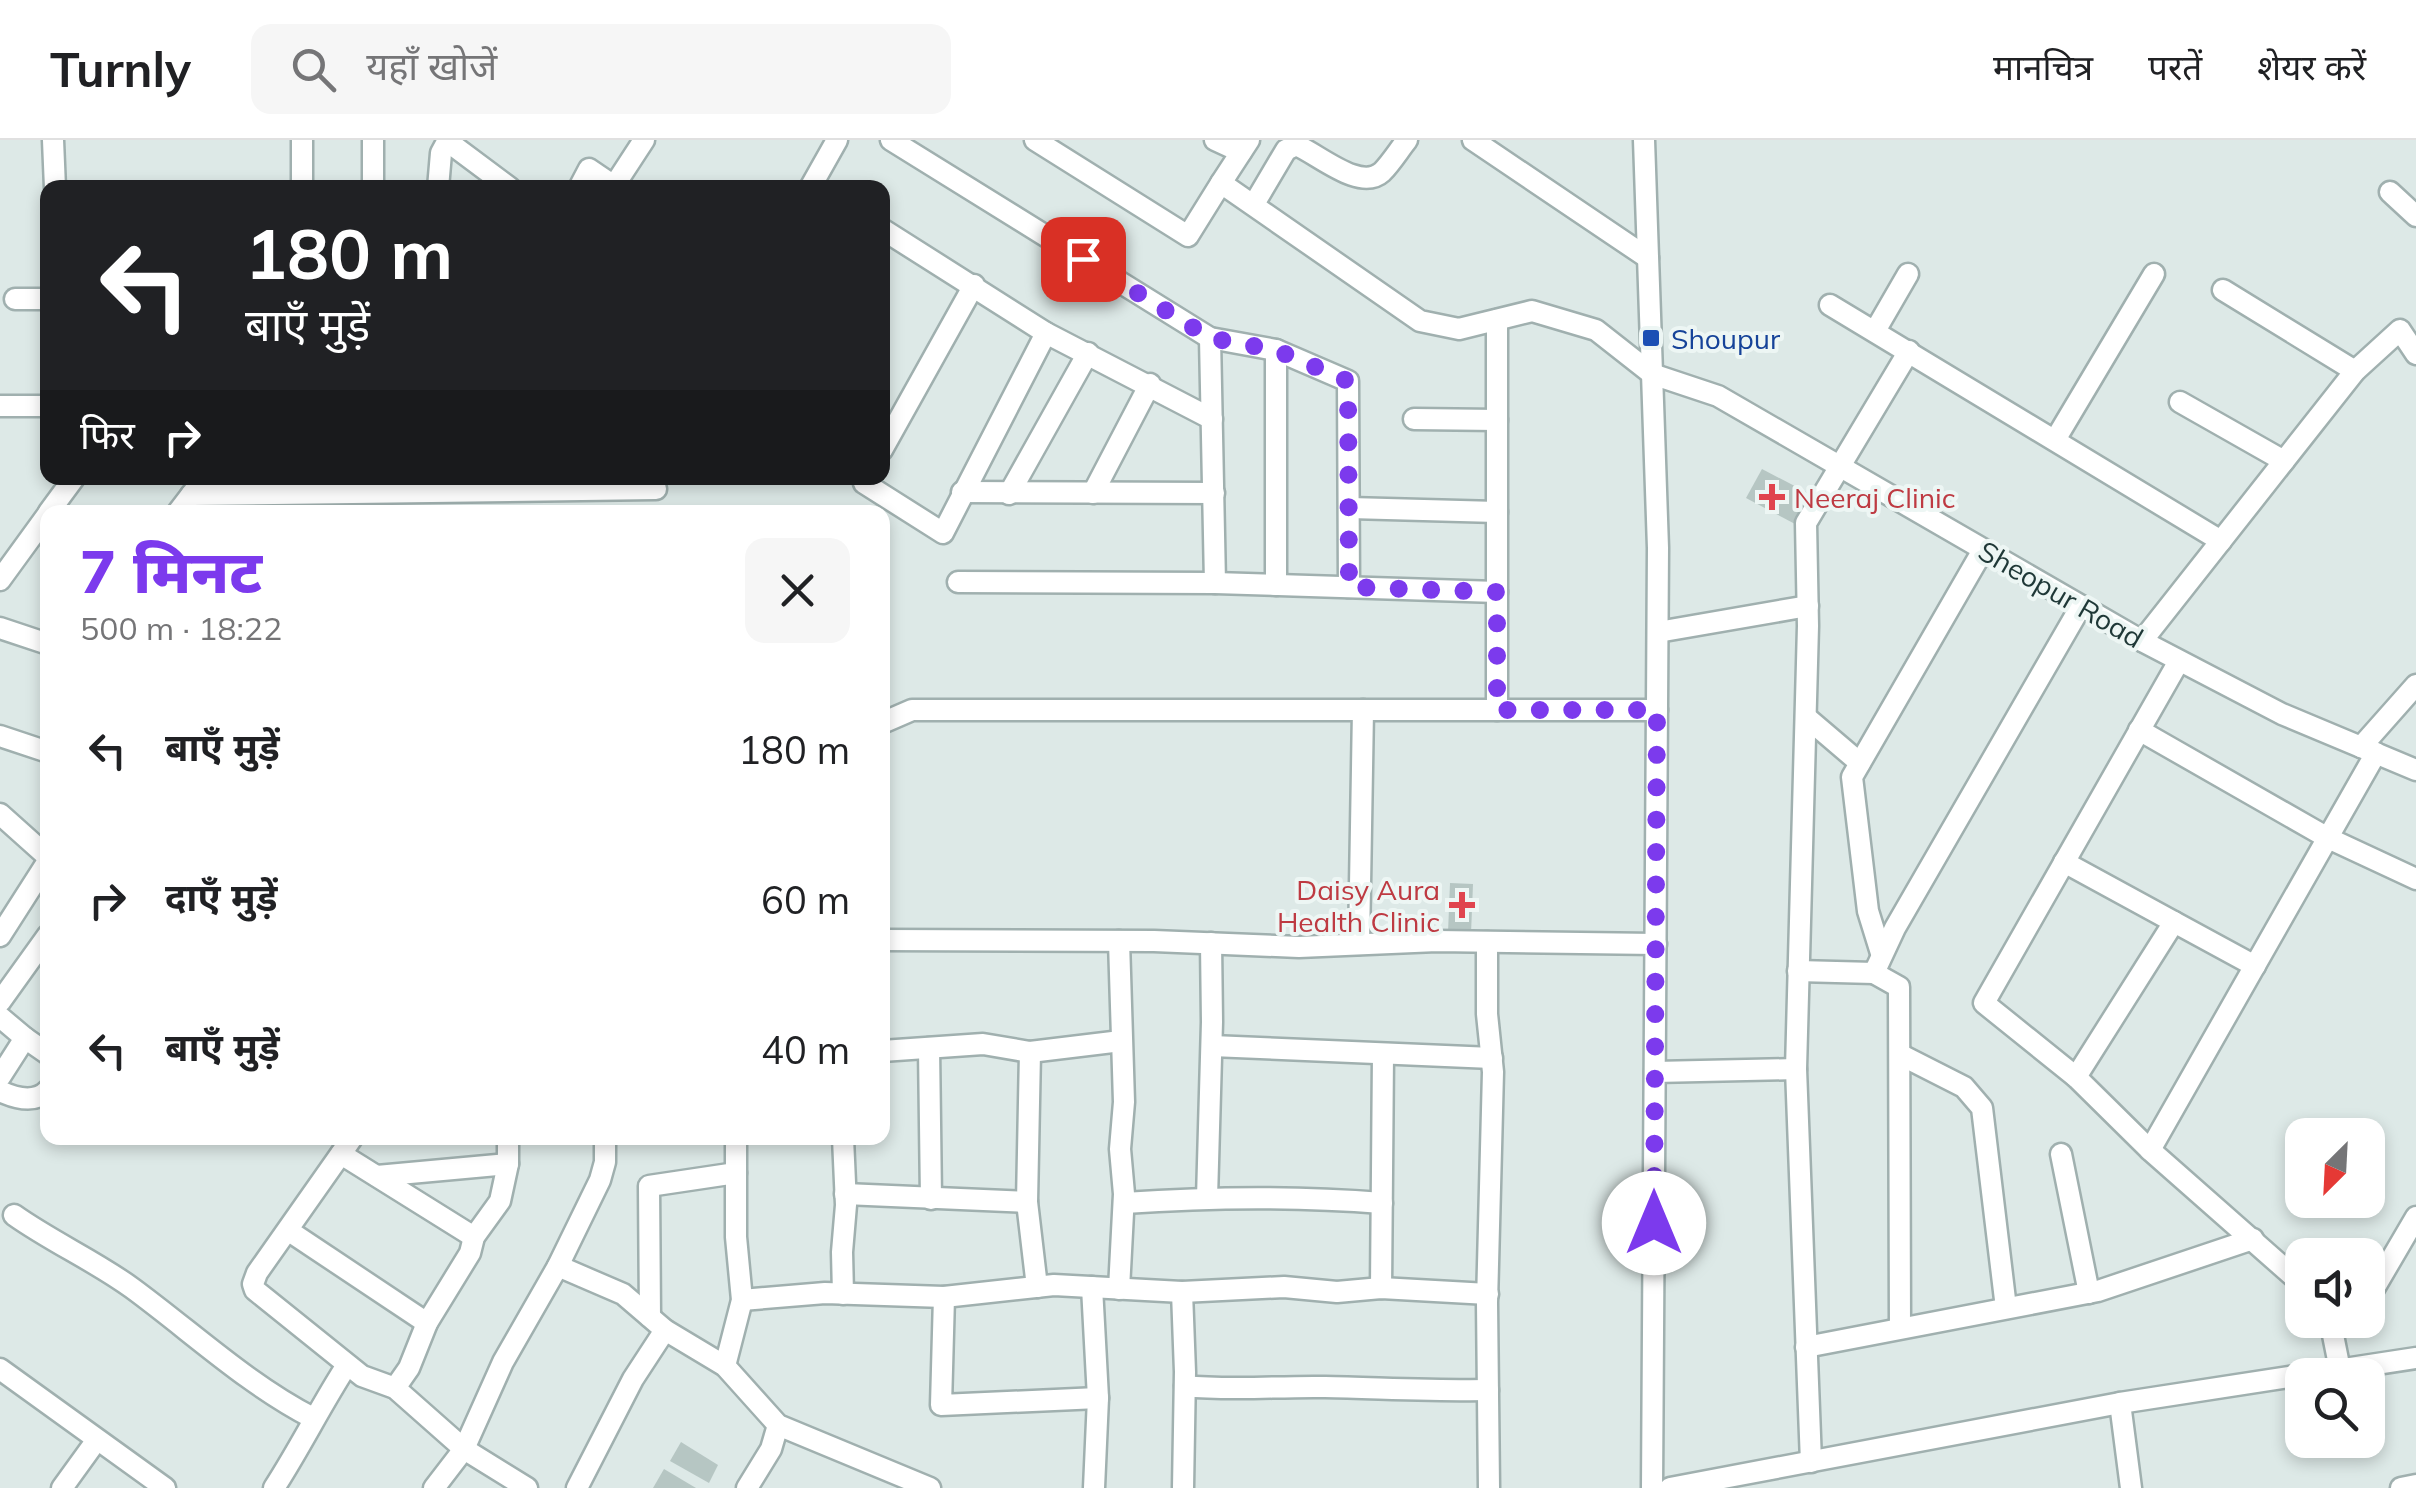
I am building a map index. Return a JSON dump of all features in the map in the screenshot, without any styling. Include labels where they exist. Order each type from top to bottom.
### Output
[{"type":"street","points":[[53,140],[55,180]]},
{"type":"street","points":[[302,140],[302,180]]},
{"type":"street","points":[[373,140],[373,180]]},
{"type":"street","points":[[618,180],[644,140]]},
{"type":"street","points":[[816,180],[837,140]]},
{"type":"street","points":[[892,140],[1210,338],[1276,350],[1348,381],[1349,587]]},
{"type":"street","points":[[1035,140],[1069,149],[1188,236],[1245,146],[1215,140]]},
{"type":"street","points":[[1254,204],[1286,150],[1296,146],[1368,180],[1380,174],[1406,140]]},
{"type":"street","points":[[1473,140],[1648,258]]},
{"type":"street","points":[[1644,140],[1658,548],[1652,1488]]},
{"type":"street","points":[[439,180],[441,153],[448,141],[499,180]]},
{"type":"street","points":[[583,180],[589,169],[605,180]]},
{"type":"street","name":"Sheopur Road","points":[[1220,183],[1420,321],[1458,329],[1532,311],[1596,330],[1652,374],[1718,396],[2142,641],[2282,714],[2416,770]]},
{"type":"street","points":[[2390,192],[2416,216]]},
{"type":"street","points":[[890,234],[1046,333],[1212,419]]},
{"type":"street","points":[[1875,331],[1908,274]]},
{"type":"street","points":[[2055,440],[2154,274]]},
{"type":"street","points":[[890,436],[974,285]]},
{"type":"street","points":[[2223,290],[2355,371]]},
{"type":"street","points":[[15,299],[40,299]]},
{"type":"street","points":[[1830,304],[2222,541]]},
{"type":"street","points":[[1497,320],[1497,710]]},
{"type":"street","points":[[2142,641],[2355,371],[2400,330],[2416,354]]},
{"type":"street","points":[[866,485],[943,533],[1046,333]]},
{"type":"street","points":[[1210,338],[1214,583]]},
{"type":"street","points":[[1276,350],[1276,585]]},
{"type":"street","points":[[1811,1462],[1796,1069],[1806,718],[1806,522],[1909,351]]},
{"type":"street","points":[[1009,494],[1088,353]]},
{"type":"street","points":[[1092,493],[1150,384]]},
{"type":"street","points":[[2180,402],[2284,461]]},
{"type":"street","points":[[2,409],[40,407]]},
{"type":"street","points":[[1414,419],[1497,420]]},
{"type":"street","points":[[197,486],[288,503],[530,485]]},
{"type":"street","points":[[480,491],[480,505]]},
{"type":"street","points":[[962,492],[1214,493]]},
{"type":"street","points":[[1350,508],[1497,512]]},
{"type":"street","points":[[0,580],[40,524]]},
{"type":"street","points":[[1900,1327],[1898,988],[1878,963],[1852,777],[1983,550]]},
{"type":"street","points":[[958,582],[1214,583],[1497,592]]},
{"type":"street","points":[[1658,632],[1808,606]]},
{"type":"street","points":[[1878,963],[2082,606]]},
{"type":"street","points":[[0,628],[40,641]]},
{"type":"street","points":[[2179,660],[1984,1003],[2076,1077],[2150,1150],[2285,1269]]},
{"type":"street","points":[[2150,1150],[2328,838],[2369,750],[2416,685]]},
{"type":"street","points":[[890,720],[912,710],[1657,710]]},
{"type":"street","points":[[1359,944],[1362,710]]},
{"type":"street","points":[[1806,718],[1860,763]]},
{"type":"street","points":[[2139,730],[2328,838],[2416,880]]},
{"type":"street","points":[[0,736],[40,749]]},
{"type":"street","points":[[0,814],[40,852]]},
{"type":"street","points":[[2064,862],[2255,966]]},
{"type":"street","points":[[0,936],[40,872]]},
{"type":"street","points":[[2076,1077],[2174,922]]},
{"type":"street","points":[[890,940],[1299,947],[1487,942],[1656,944]]},
{"type":"street","points":[[1118,941],[1124,1102],[1119,1289]]},
{"type":"street","points":[[1487,942],[1487,1014],[1492,1058],[1488,1488]]},
{"type":"street","points":[[1207,1198],[1211,943]]},
{"type":"street","points":[[0,1002],[40,946]]},
{"type":"street","points":[[1798,970],[1878,963]]},
{"type":"street","points":[[0,1017],[40,1048]]},
{"type":"street","points":[[0,1077],[25,1038]]},
{"type":"street","points":[[890,1051],[983,1044],[1030,1052],[1121,1041]]},
{"type":"street","points":[[1212,1046],[1492,1058]]},
{"type":"street","points":[[928,1048],[930,1199]]},
{"type":"street","points":[[1030,1052],[1028,1202],[1038,1287]]},
{"type":"street","points":[[1381,1288],[1383,1055]]},
{"type":"street","points":[[1900,1055],[1964,1086],[1982,1108],[2006,1308]]},
{"type":"street","points":[[1655,1072],[1796,1069]]},
{"type":"street","points":[[0,1092],[28,1099],[40,1097]]},
{"type":"street","points":[[395,1388],[409,1368],[427,1323],[470,1253],[474,1236],[500,1201],[508,1145]]},
{"type":"street","points":[[434,1488],[464,1450],[503,1362],[558,1266],[600,1180],[605,1145]]},
{"type":"street","points":[[725,1366],[742,1300],[736,1236],[736,1145]]},
{"type":"street","points":[[843,1145],[843,1294]]},
{"type":"street","points":[[474,1236],[377,1176],[346,1146],[252,1284],[362,1376],[395,1388],[464,1450],[527,1488]]},
{"type":"street","points":[[2061,1154],[2089,1293]]},
{"type":"street","points":[[377,1176],[508,1164]]},
{"type":"street","points":[[578,1488],[657,1323],[649,1186],[736,1174]]},
{"type":"street","points":[[845,1194],[1028,1202]]},
{"type":"street","points":[[1124,1204],[1207,1198],[1319,1198],[1382,1203]]},
{"type":"street","points":[[14,1215],[49,1240],[130,1286],[265,1391],[313,1418]]},
{"type":"street","points":[[2385,1270],[2416,1217]]},
{"type":"street","points":[[290,1231],[427,1323]]},
{"type":"street","points":[[1806,1347],[2089,1293],[2252,1239]]},
{"type":"street","points":[[558,1266],[623,1294],[657,1323],[725,1366],[778,1425],[888,1480],[930,1488]]},
{"type":"street","points":[[742,1300],[843,1294],[944,1296],[1038,1287],[1182,1292],[1284,1287],[1337,1292],[1381,1288],[1488,1294]]},
{"type":"street","points":[[1092,1287],[1098,1398],[1094,1488]]},
{"type":"street","points":[[1182,1292],[1182,1488]]},
{"type":"street","points":[[944,1296],[941,1405],[1098,1398]]},
{"type":"street","points":[[2385,1363],[2416,1358]]},
{"type":"street","points":[[274,1488],[346,1364]]},
{"type":"street","points":[[0,1369],[165,1488]]},
{"type":"street","points":[[1670,1488],[2120,1403],[2285,1378]]},
{"type":"street","points":[[1185,1386],[1488,1390]]},
{"type":"street","points":[[2120,1403],[2131,1488]]},
{"type":"street","points":[[747,1488],[771,1449],[778,1425]]},
{"type":"street","points":[[62,1488],[96,1441]]},
{"type":"street","points":[[2401,1488],[2416,1485]]},
{"type":"building","points":[[1762,469],[1810,494],[1795,524],[1746,498]]},
{"type":"building","points":[[1450,883],[1473,884],[1471,934],[1448,933]]},
{"type":"building","points":[[681,1442],[718,1465],[709,1483],[670,1461]]},
{"type":"building","points":[[664,1469],[696,1488],[653,1488]]},
{"type":"place","name":"Shoupur","points":[[1651,338]]},
{"type":"place","name":"Neeraj Clinic","points":[[1772,497]]},
{"type":"place","name":"Daisy Aura Health Clinic","points":[[1462,905]]},
{"type":"route","points":[[1083,259],[1210,338],[1276,350],[1348,381],[1349,587],[1497,592],[1497,710],[1657,710],[1654,1223]]}]
